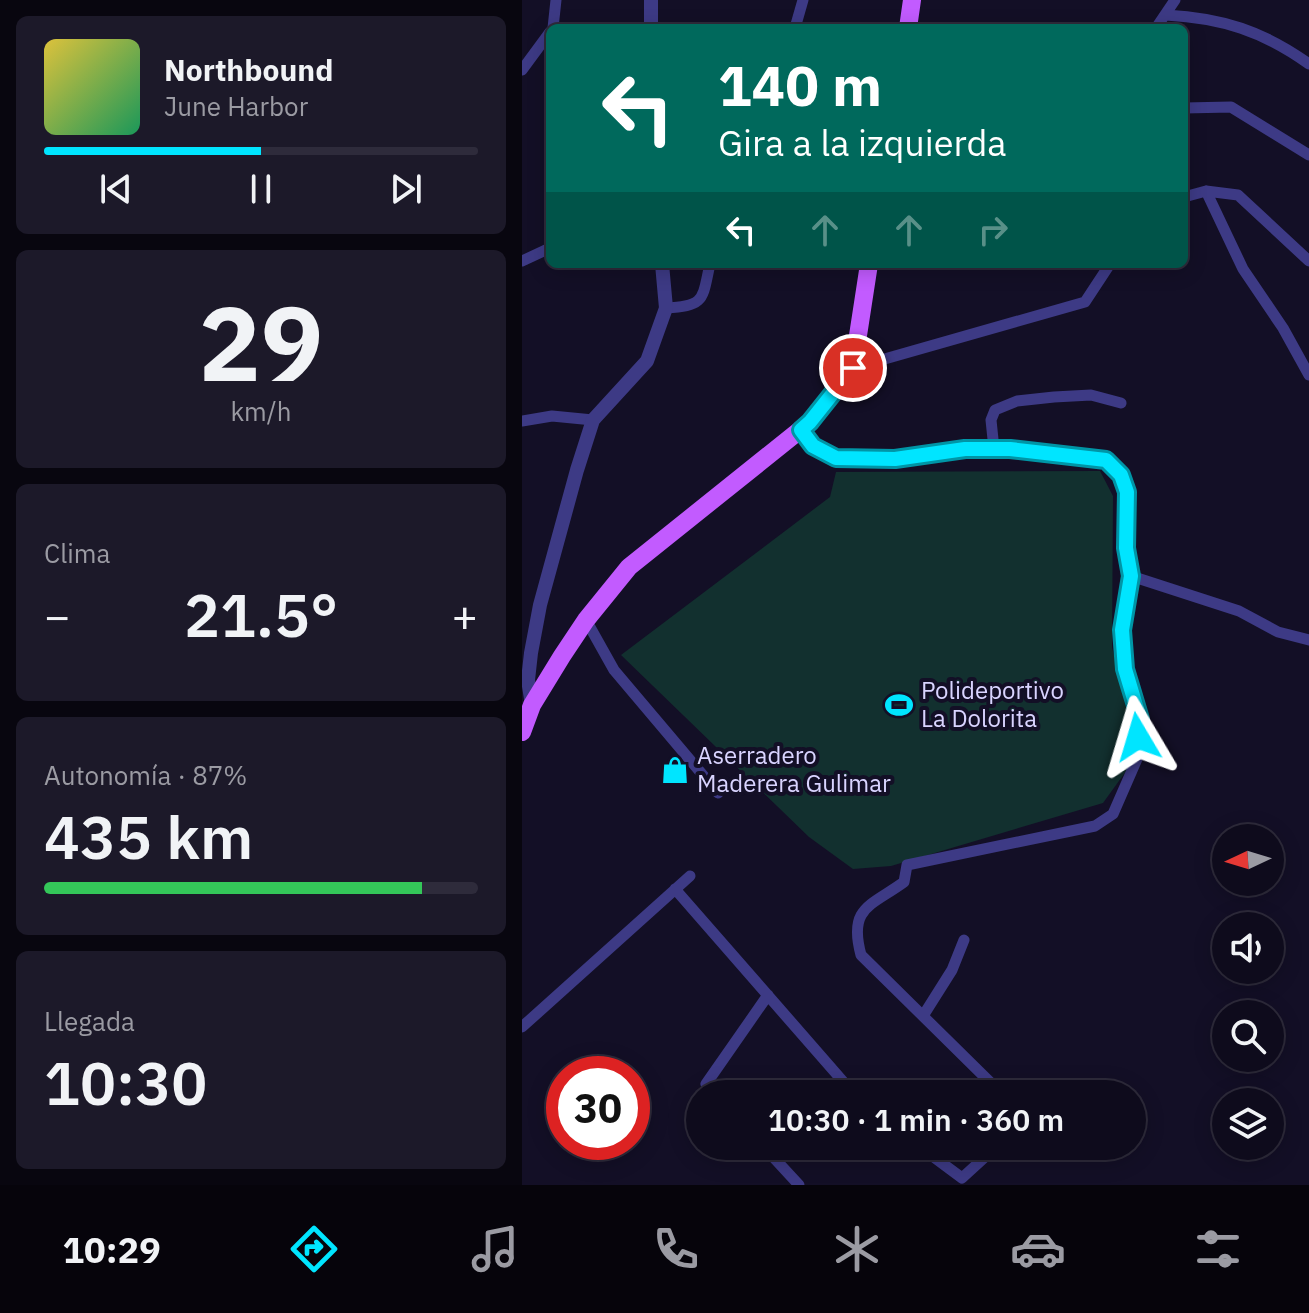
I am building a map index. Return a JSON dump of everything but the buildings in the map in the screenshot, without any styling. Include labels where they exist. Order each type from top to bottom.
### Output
[{"type":"main road","points":[[909,24],[912,0]]},
{"type":"main road","points":[[522,732],[532,705],[586,620],[629,567],[801,430],[853,368],[868,268]]},
{"type":"street","points":[[552,24],[556,0]]},
{"type":"street","points":[[651,0],[651,24]]},
{"type":"street","points":[[796,24],[803,0]]},
{"type":"street","points":[[1159,24],[1175,0]]},
{"type":"street","points":[[1166,15],[1203,17],[1238,26],[1280,43],[1309,64]]},
{"type":"street","points":[[522,70],[546,37]]},
{"type":"street","points":[[1188,108],[1231,107],[1309,155]]},
{"type":"street","points":[[1188,196],[1206,191],[1238,195],[1309,261]]},
{"type":"street","points":[[1206,191],[1243,269],[1283,328],[1309,375]]},
{"type":"street","points":[[522,261],[546,250]]},
{"type":"street","points":[[532,705],[528,680],[540,605],[593,420],[647,361],[666,308],[662,268]]},
{"type":"street","points":[[666,308],[691,307],[702,297],[709,268]]},
{"type":"street","points":[[853,368],[1085,302],[1107,268]]},
{"type":"street","points":[[994,449],[991,420],[995,410],[1017,401],[1091,395],[1121,403]]},
{"type":"street","points":[[522,421],[552,416],[593,420]]},
{"type":"street","points":[[801,430],[813,446],[836,458],[895,459],[965,449],[994,449],[1106,460],[1121,475],[1127,492],[1126,548],[1131,576],[1122,630],[1125,669],[1140,719],[1137,759],[1113,814],[1095,826],[907,865],[904,882],[865,907],[858,922],[857,941],[861,955],[988,1080]]},
{"type":"street","points":[[1131,576],[1239,611],[1278,632],[1309,640]]},
{"type":"street","points":[[586,620],[614,670],[718,793]]},
{"type":"street","points":[[522,1027],[690,876]]},
{"type":"street","points":[[675,889],[842,1080]]},
{"type":"street","points":[[923,1016],[952,970],[964,940]]},
{"type":"street","points":[[709,1080],[768,995]]},
{"type":"street","points":[[776,1160],[799,1185]]},
{"type":"street","points":[[938,1160],[962,1178],[982,1160]]},
{"type":"green space","name":"Polideportivo La Dolorita","points":[[1100,471],[1113,496],[1112,647],[1137,756],[1103,803],[891,866],[853,869],[809,837],[621,655],[830,497],[836,472]]},
{"type":"place","name":"Polideportivo La Dolorita","points":[[899,705]]},
{"type":"place","name":"Aserradero Maderera Gulimar","points":[[675,770]]},
{"type":"route","points":[[853,368],[801,430],[813,446],[836,458],[895,459],[965,449],[1010,449],[1106,460],[1121,475],[1127,492],[1126,548],[1131,576],[1122,630],[1125,669],[1140,719],[1138,737]]}]
